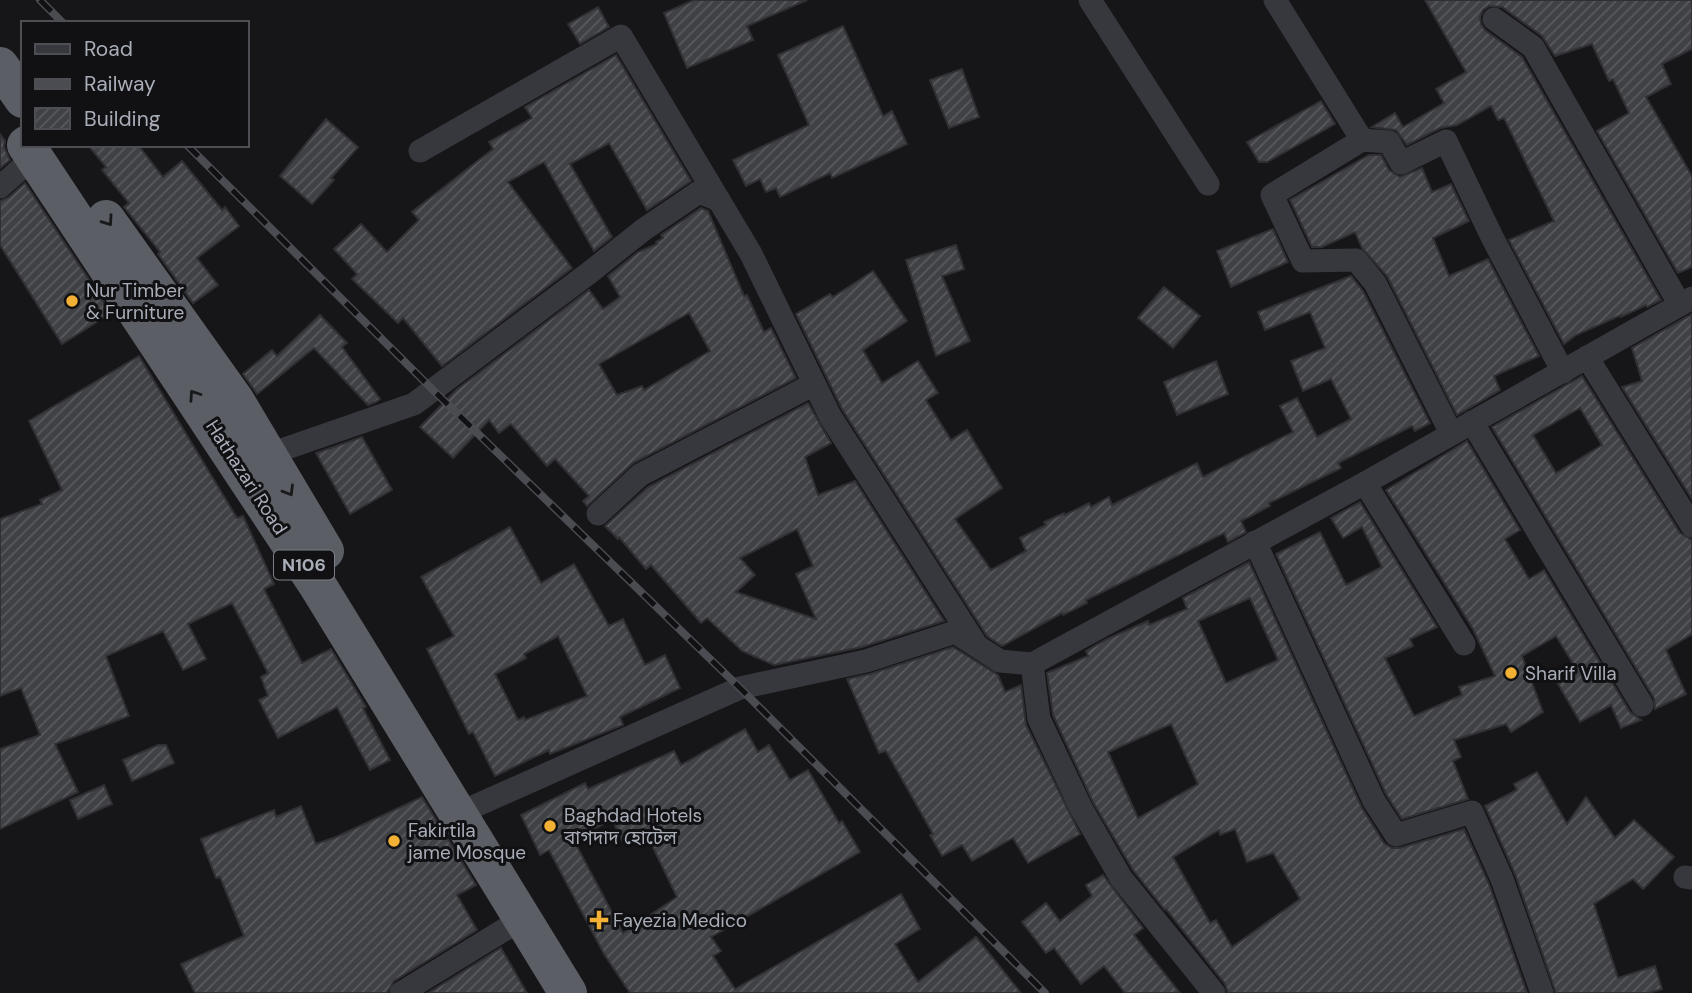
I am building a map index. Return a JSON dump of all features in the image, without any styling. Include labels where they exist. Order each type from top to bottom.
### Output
[{"type":"highway","points":[[0,66],[21,96]]},
{"type":"highway","name":"Hathazari Road","points":[[0,112],[21,133]]},
{"type":"highway","name":"Hathazari Road","points":[[35,147],[235,400],[475,806],[592,993]]},
{"type":"highway","name":"Hathazari Road","points":[[35,147],[318,586],[568,993]]},
{"type":"street","points":[[1090,0],[1208,184]]},
{"type":"street","points":[[1275,0],[1362,140]]},
{"type":"street","points":[[475,806],[740,688],[866,661],[955,632],[1000,661],[1032,664],[1365,483],[1686,302],[1533,47],[1494,19]]},
{"type":"street","points":[[420,151],[621,36],[751,254],[830,416],[976,646]]},
{"type":"street","points":[[1451,433],[1375,283],[1356,260],[1303,261],[1272,195],[1362,140],[1389,142],[1401,163],[1446,141],[1492,237],[1563,372]]},
{"type":"street","points":[[0,187],[35,147]]},
{"type":"street","points":[[267,454],[414,404],[643,230],[699,192],[719,200]]},
{"type":"street","points":[[1587,357],[1692,526]]},
{"type":"street","points":[[598,514],[640,475],[814,384]]},
{"type":"street","points":[[1472,422],[1642,705]]},
{"type":"street","points":[[1365,483],[1464,644]]},
{"type":"street","points":[[1255,542],[1374,801],[1396,835],[1472,813],[1502,879],[1542,993]]},
{"type":"street","points":[[1032,664],[1038,719],[1081,808],[1121,878],[1214,993]]},
{"type":"street","points":[[401,993],[522,919]]},
{"type":"building","points":[[694,0],[807,0],[747,26],[753,40],[687,68],[664,13]]},
{"type":"building","points":[[1425,0],[1692,0],[1692,49],[1662,64],[1671,84],[1646,97],[1692,176],[1692,267],[1678,273],[1597,131],[1629,113],[1613,79],[1609,81],[1592,44],[1555,56],[1542,36],[1502,7],[1489,6],[1483,10],[1480,17],[1485,30],[1522,57],[1661,300],[1576,335],[1564,344],[1509,240],[1554,221],[1504,118],[1498,120],[1491,106],[1457,125],[1440,128],[1407,145],[1396,130],[1372,127],[1395,113],[1403,127],[1444,103],[1436,89],[1466,72]]},
{"type":"building","points":[[598,7],[609,27],[580,44],[568,24]]},
{"type":"building","points":[[843,26],[883,116],[892,111],[907,144],[832,178],[830,173],[780,197],[776,188],[766,192],[760,179],[746,186],[733,160],[809,125],[778,55]]},
{"type":"building","points":[[616,55],[691,181],[647,210],[609,143],[570,164],[612,237],[594,251],[544,162],[508,182],[572,268],[442,366],[403,318],[398,323],[352,279],[357,274],[334,249],[361,224],[387,252],[419,220],[412,212],[493,149],[489,142],[532,118],[525,107]]},
{"type":"building","points":[[962,69],[979,117],[949,128],[930,80]]},
{"type":"building","points":[[1321,101],[1335,124],[1267,162],[1259,162],[1247,142]]},
{"type":"building","points":[[326,119],[358,147],[312,204],[280,176]]},
{"type":"building","points":[[0,134],[5,141],[4,147],[10,160],[0,168]]},
{"type":"building","points":[[90,147],[140,147],[163,177],[182,161],[222,210],[225,207],[239,226],[197,258],[218,285],[193,303],[158,254],[160,252],[124,207],[129,203],[102,170],[106,167]]},
{"type":"building","points":[[1369,155],[1381,155],[1389,170],[1400,177],[1422,168],[1432,192],[1451,184],[1469,221],[1433,238],[1449,276],[1488,259],[1539,356],[1494,376],[1500,390],[1457,415],[1387,276],[1362,248],[1355,232],[1322,247],[1312,247],[1290,200]]},
{"type":"building","points":[[25,183],[111,313],[62,344],[0,245],[0,201]]},
{"type":"building","points":[[701,208],[708,211],[744,296],[747,295],[764,332],[771,328],[796,378],[633,463],[587,506],[583,501],[589,496],[555,459],[547,466],[511,424],[499,433],[489,420],[453,458],[420,427],[456,390],[589,290],[603,309],[620,297],[608,276],[638,252],[657,244],[656,242],[663,238],[661,235]],"holes":[[[689,313],[710,351],[644,390],[642,386],[617,395],[599,364]]]},
{"type":"building","points":[[1273,229],[1288,262],[1231,287],[1217,251]]},
{"type":"building","points":[[956,245],[964,269],[942,276],[970,341],[936,356],[906,260]]},
{"type":"building","points":[[873,271],[907,321],[863,350],[882,383],[918,361],[938,393],[926,400],[951,440],[967,430],[1002,488],[955,519],[991,570],[1026,551],[1020,538],[1046,525],[1044,522],[1089,503],[1091,507],[1109,497],[1112,505],[1197,463],[1203,477],[1293,432],[1280,406],[1297,398],[1317,437],[1351,419],[1331,379],[1303,391],[1291,361],[1325,348],[1310,312],[1265,330],[1258,312],[1351,276],[1363,291],[1430,423],[1415,431],[1412,426],[1338,463],[1341,468],[1269,503],[1270,506],[1241,521],[1246,532],[1228,542],[1224,533],[1086,600],[1087,603],[1063,615],[1062,613],[1002,646],[987,636],[842,409],[796,314],[830,294],[833,297]]},
{"type":"building","points":[[1164,287],[1200,316],[1173,348],[1138,318]]},
{"type":"building","points":[[1692,314],[1692,499],[1622,387],[1642,381],[1632,348]]},
{"type":"building","points":[[320,315],[347,343],[342,347],[380,399],[376,402],[368,405],[314,348],[257,394],[243,374],[272,350],[277,356]]},
{"type":"building","points":[[139,356],[237,518],[243,516],[274,584],[264,589],[302,663],[331,649],[366,707],[363,708],[390,760],[370,770],[337,707],[278,738],[259,700],[268,696],[261,677],[268,673],[232,603],[188,624],[206,659],[183,670],[163,631],[106,656],[129,716],[55,744],[78,792],[0,829],[0,749],[40,735],[21,688],[0,696],[0,519],[42,504],[40,500],[62,490],[29,421]]},
{"type":"building","points":[[1216,361],[1228,394],[1177,415],[1164,382]]},
{"type":"building","points":[[1582,376],[1680,533],[1692,540],[1692,634],[1666,650],[1686,694],[1655,709],[1654,698],[1492,427]],"holes":[[[1580,408],[1602,445],[1556,473],[1533,435]]]},
{"type":"building","points":[[808,403],[831,443],[805,457],[818,495],[855,481],[944,621],[862,647],[774,665],[742,651],[707,618],[701,623],[651,565],[646,569],[619,537],[618,539],[605,526],[648,487]],"holes":[[[797,529],[813,566],[796,574],[816,619],[736,592],[755,575],[740,558]]]},
{"type":"building","points":[[362,437],[392,490],[350,514],[316,453]]},
{"type":"building","points":[[1467,441],[1520,530],[1505,539],[1529,579],[1544,570],[1630,712],[1641,720],[1621,728],[1611,705],[1580,722],[1557,682],[1577,670],[1556,636],[1522,656],[1543,712],[1511,732],[1506,724],[1454,740],[1461,757],[1453,761],[1468,799],[1402,819],[1386,794],[1276,554],[1320,532],[1346,585],[1382,567],[1362,527],[1343,538],[1331,518],[1360,502],[1437,627],[1410,639],[1413,646],[1385,658],[1414,716],[1462,695],[1459,687],[1495,676],[1473,629],[1386,490]]},
{"type":"building","points":[[510,527],[541,583],[574,564],[609,626],[623,619],[645,665],[665,655],[680,688],[620,717],[623,725],[550,754],[549,750],[495,776],[473,732],[469,734],[427,649],[454,636],[421,577]],"holes":[[[558,636],[587,696],[525,720],[524,717],[518,720],[495,674],[526,658],[524,654]]]},
{"type":"building","points":[[1249,562],[1362,808],[1384,843],[1392,848],[1400,848],[1464,829],[1489,884],[1527,993],[1228,993],[1225,984],[1133,870],[1093,802],[1053,715],[1047,673],[1088,656],[1086,651],[1107,639],[1148,621],[1149,625],[1187,609],[1183,598]],"holes":[[[1250,598],[1278,660],[1226,683],[1198,621]],[[1171,724],[1198,784],[1138,818],[1108,752]],[[1235,829],[1247,862],[1273,853],[1300,899],[1232,947],[1216,920],[1210,923],[1173,857],[1219,830],[1220,835]]]},
{"type":"building","points":[[953,647],[998,675],[1005,692],[1021,685],[1026,725],[1080,834],[1028,863],[1013,838],[972,861],[962,845],[942,856],[930,835],[933,834],[886,751],[879,753],[847,679]]},
{"type":"building","points":[[745,729],[758,752],[769,745],[790,780],[808,770],[839,823],[842,821],[860,852],[711,937],[721,951],[713,956],[735,989],[901,894],[920,929],[895,944],[918,982],[976,937],[1021,993],[630,993],[604,954],[549,850],[540,855],[521,815],[585,783],[588,789],[674,751],[681,765]],"holes":[[[612,820],[623,842],[645,831],[677,897],[623,933],[573,839]]]},
{"type":"building","points":[[158,745],[166,745],[174,763],[132,781],[123,760]]},
{"type":"building","points":[[1537,772],[1567,824],[1586,797],[1615,838],[1634,820],[1674,857],[1643,889],[1633,879],[1594,904],[1618,978],[1655,966],[1662,989],[1649,993],[1556,993],[1515,874],[1485,806],[1517,790],[1514,784]]},
{"type":"building","points":[[104,785],[112,804],[78,819],[70,800]]},
{"type":"building","points":[[422,797],[476,885],[457,895],[477,930],[394,981],[387,993],[195,993],[181,964],[244,936],[201,839],[274,810],[276,817],[301,806],[316,844]]},
{"type":"building","points":[[1103,875],[1143,928],[1134,935],[1180,993],[1125,993],[1104,966],[1081,984],[1054,948],[1046,953],[1022,922],[1046,903],[1060,921],[1092,896],[1086,885]]},
{"type":"building","points":[[501,948],[527,993],[428,993]]},
{"type":"railway","points":[[40,0],[61,21]]},
{"type":"railway","points":[[189,147],[434,391],[740,688],[1045,993]]},
{"type":"place","name":"Nur Timber & Furniture","points":[[72,301]]},
{"type":"place","name":"Sharif Villa","points":[[1511,673]]},
{"type":"place","name":"Baghdad Hotels বাগদাদ হোটেল","points":[[550,826]]},
{"type":"place","name":"Fakirtila jame Mosque","points":[[394,841]]},
{"type":"place","name":"Fayezia Medico","points":[[599,920]]}]
